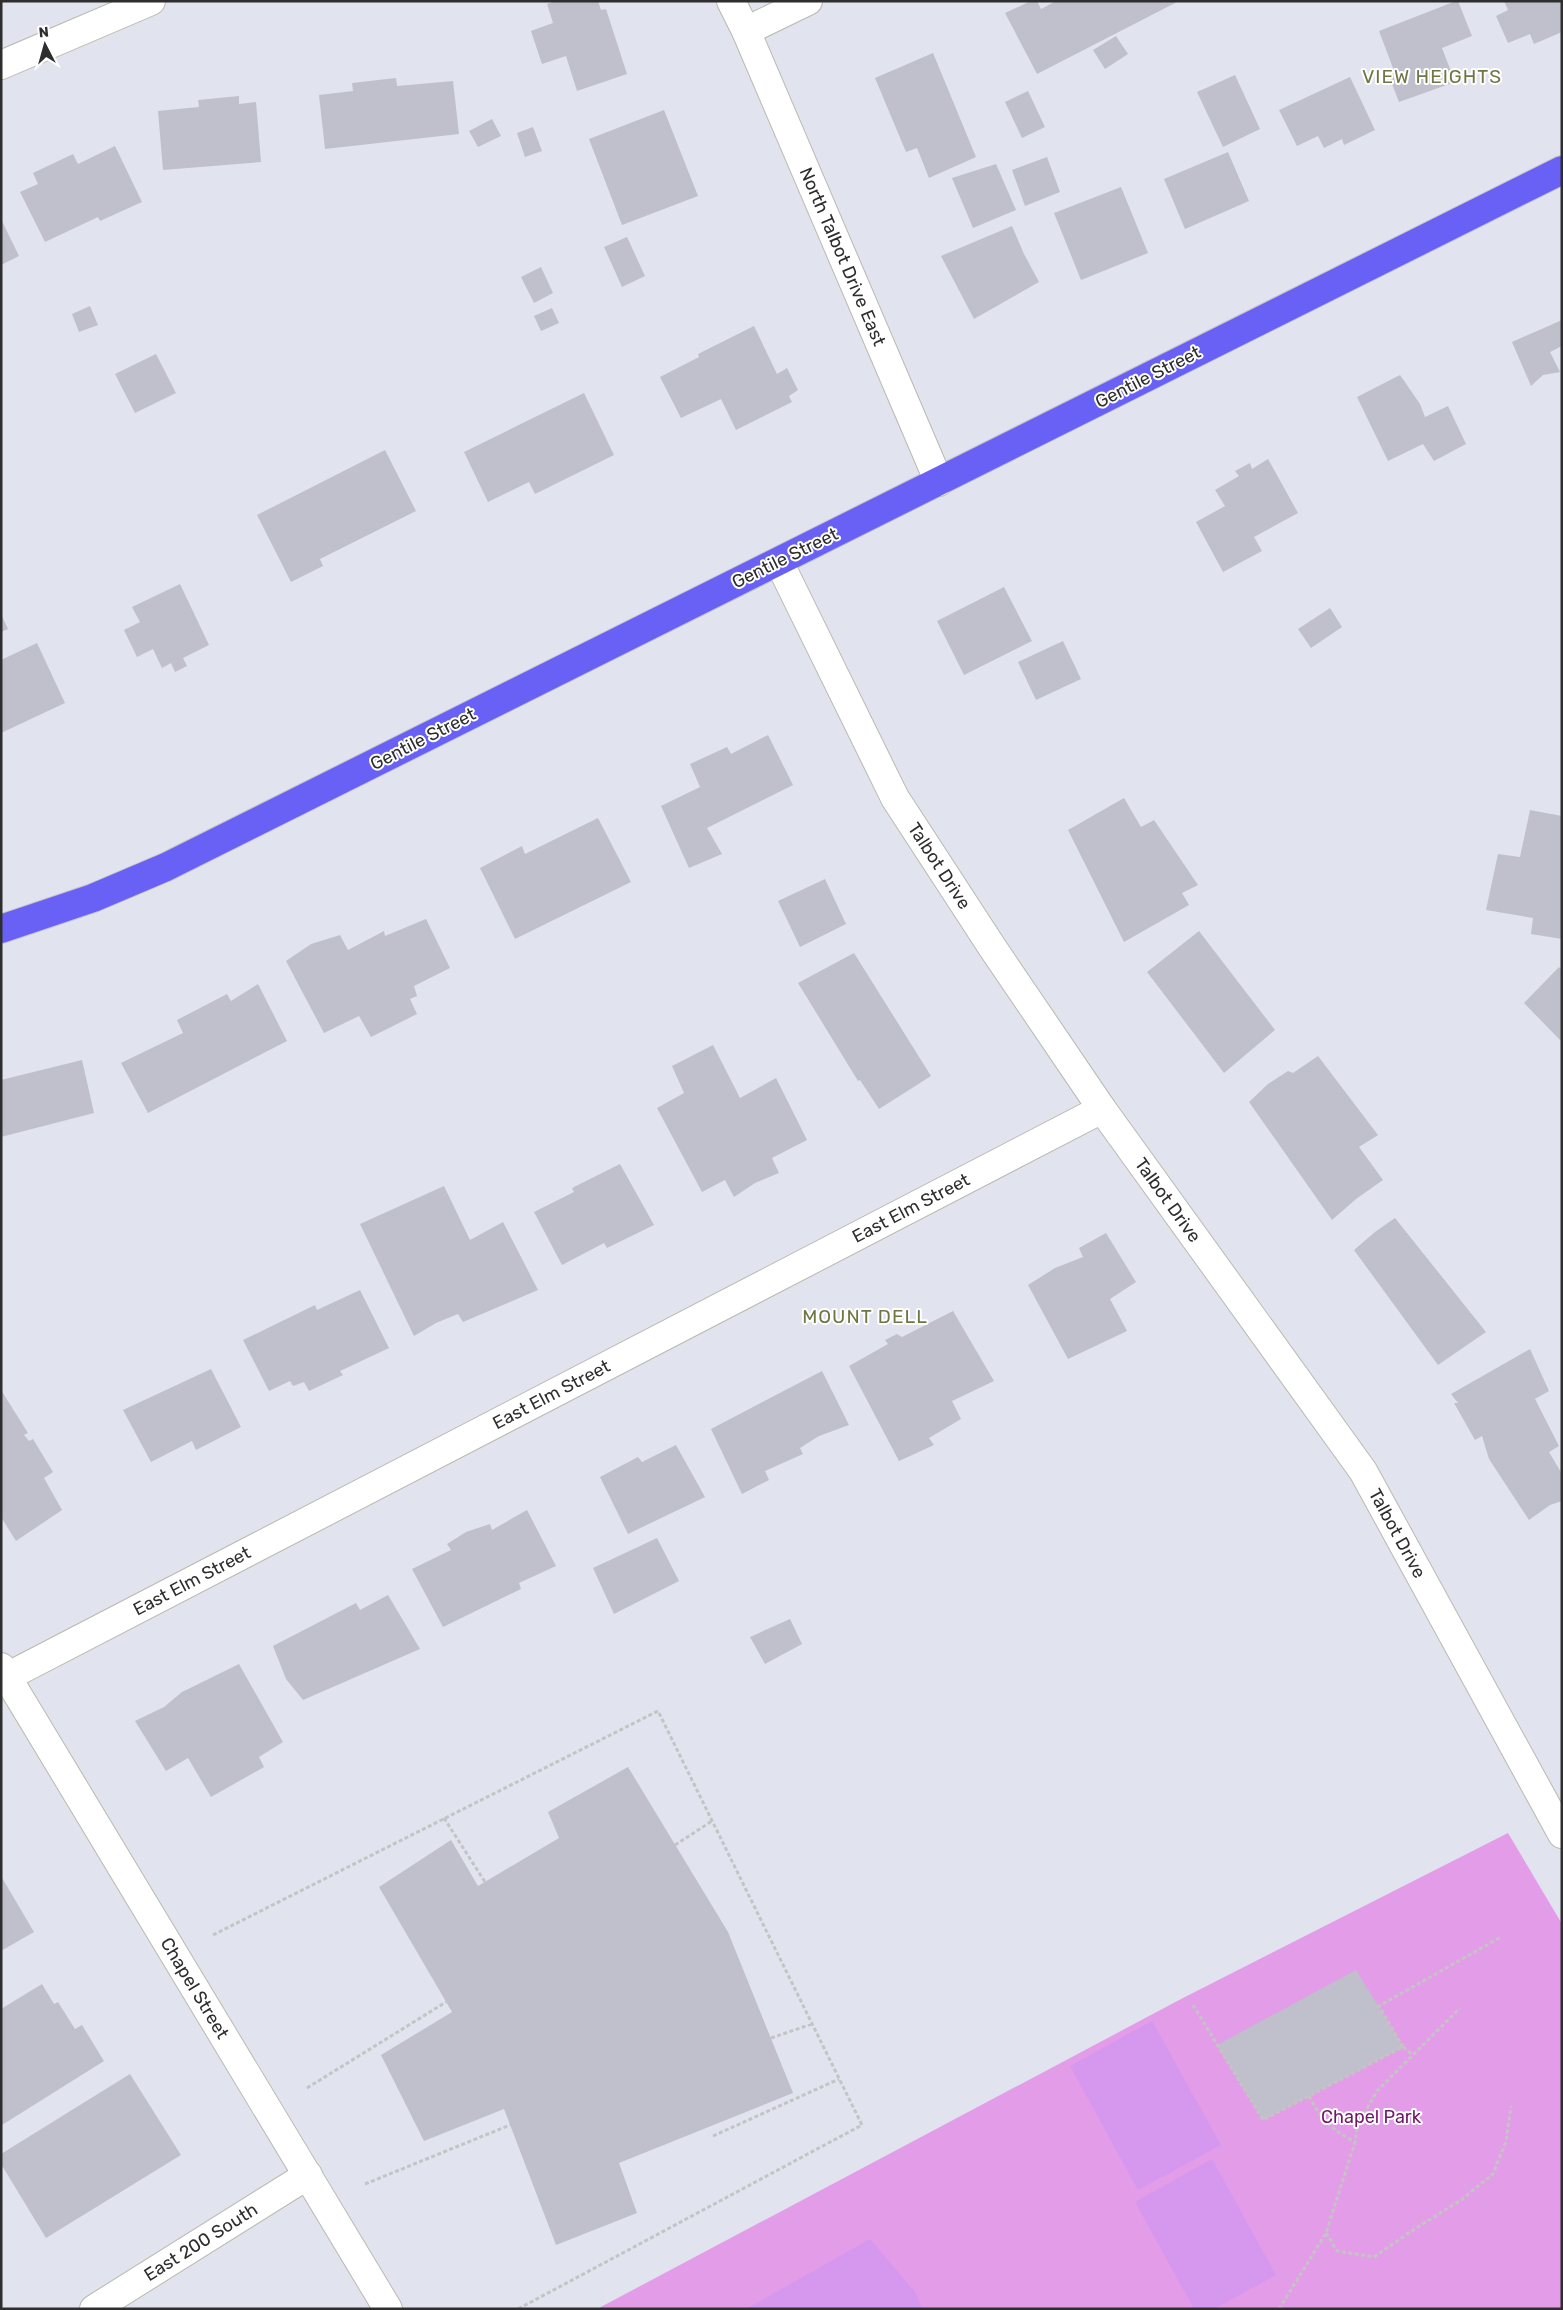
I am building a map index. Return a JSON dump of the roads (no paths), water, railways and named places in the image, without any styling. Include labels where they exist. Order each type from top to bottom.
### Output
[{"type":"main road","name":"Gentile Street","points":[[1,929],[93,898],[166,867],[1562,170]]},
{"type":"street","points":[[1,65],[151,1]]},
{"type":"street","name":"North Talbot Drive East","points":[[731,1],[746,31],[939,482]]},
{"type":"street","points":[[746,31],[808,1]]},
{"type":"street","name":"Talbot Drive","points":[[779,562],[895,798],[992,947],[1102,1109],[1362,1471],[1553,1796],[1562,1834]]},
{"type":"street","name":"East Elm Street","points":[[3,1675],[1102,1109]]},
{"type":"street","name":"Chapel Street","points":[[3,1675],[388,2309]]},
{"type":"street","name":"East 200 South","points":[[94,2309],[308,2175]]},
{"type":"district","name":"VIEW HEIGHTS","points":[[1432,76]]},
{"type":"district","name":"MOUNT DELL","points":[[865,1316]]},
{"type":"park label","name":"Chapel Park","points":[[1371,2117]]}]
